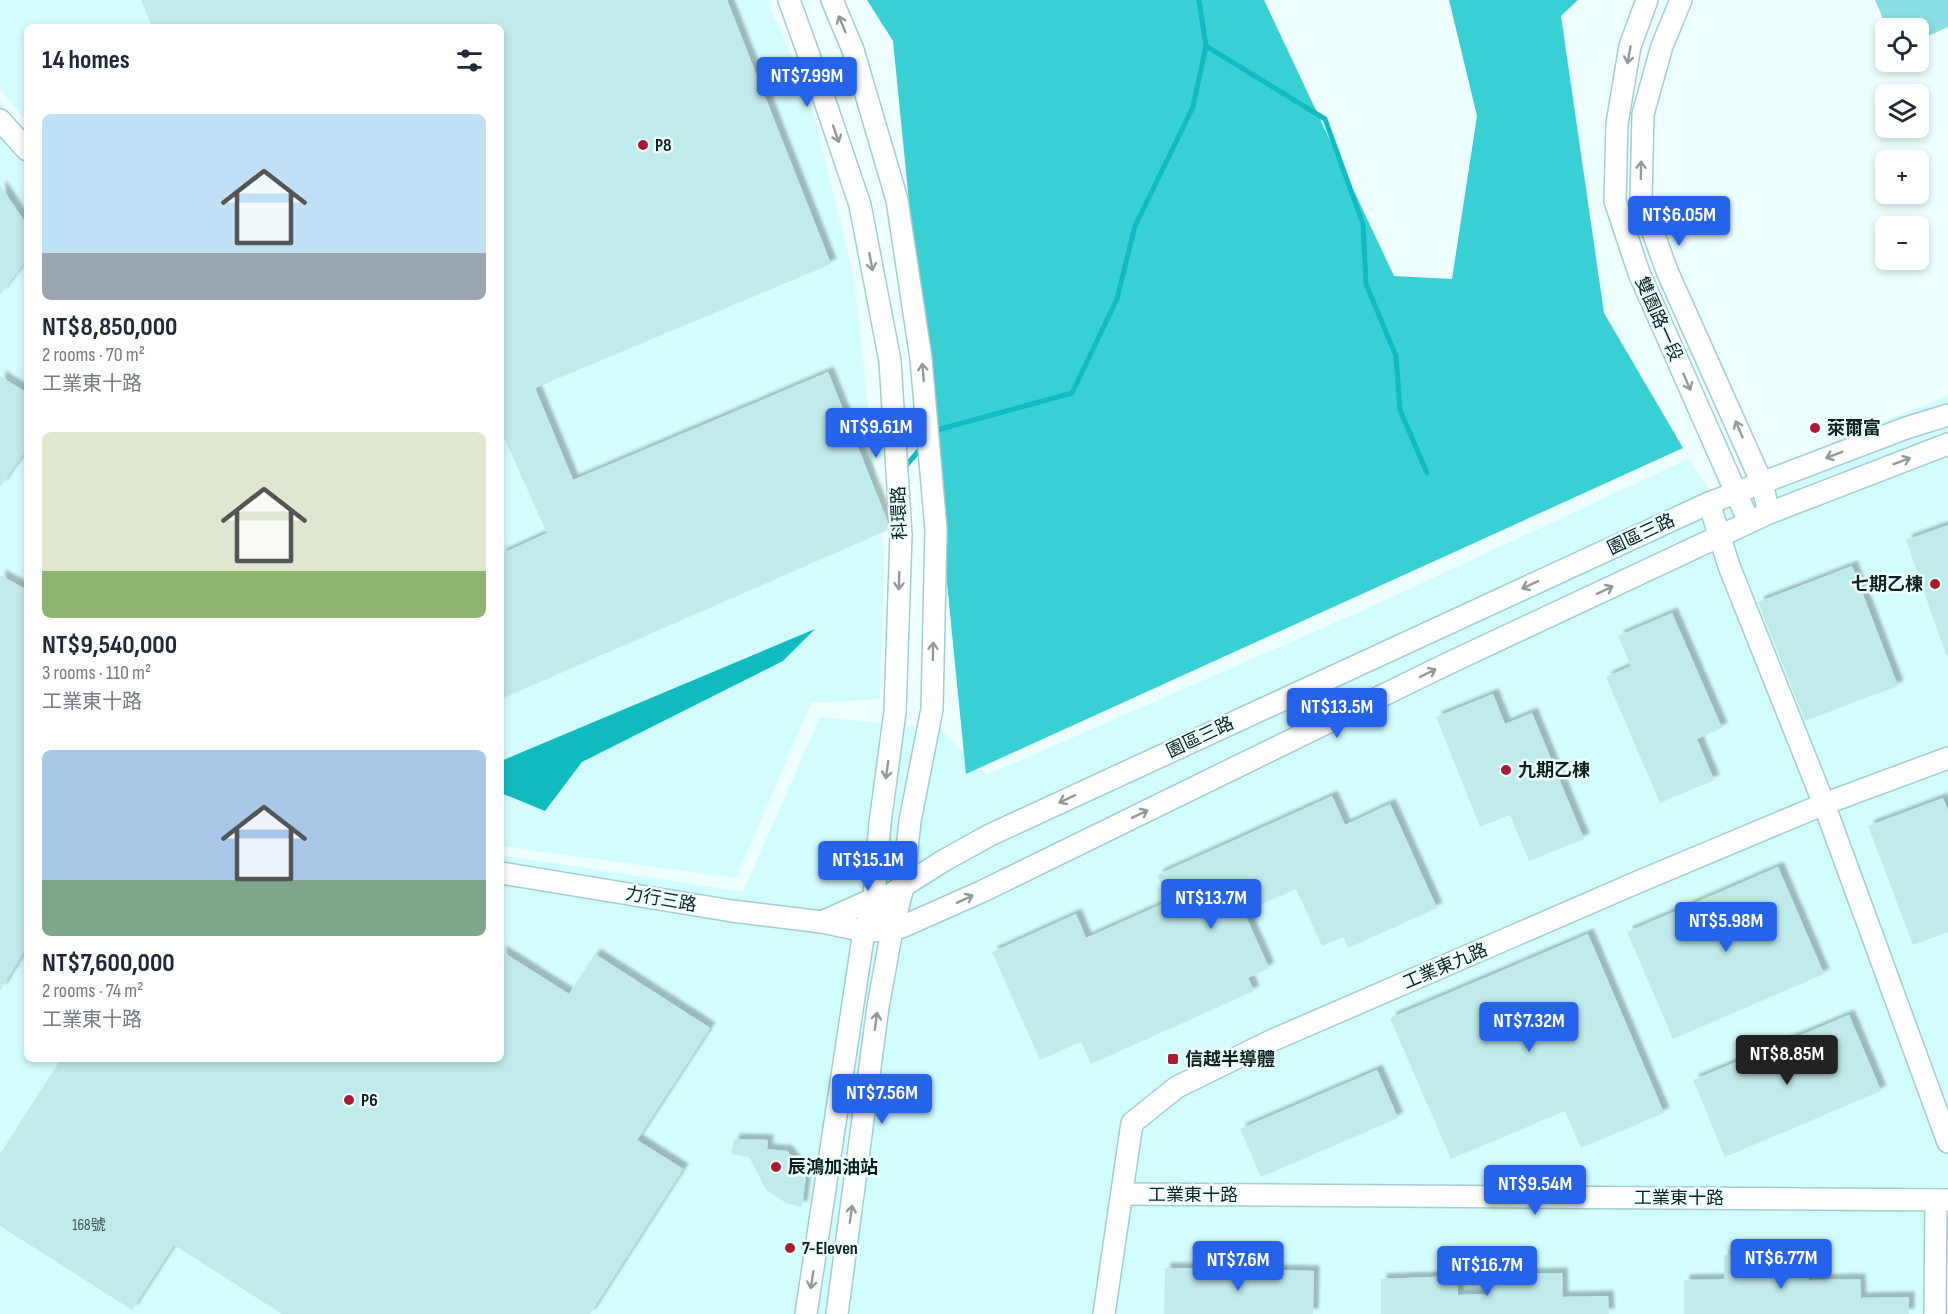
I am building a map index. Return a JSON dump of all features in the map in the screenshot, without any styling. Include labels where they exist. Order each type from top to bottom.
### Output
[{"type":"street","name":"科環路","points":[[789,0],[860,205],[890,361],[901,535],[895,712],[880,823],[890,892],[891,930]]},
{"type":"street","name":"科環路","points":[[832,0],[853,50],[897,200],[921,359],[936,529],[932,709],[908,830],[890,892],[864,932]]},
{"type":"street","name":"雙園路一段","points":[[1647,0],[1630,46],[1617,124],[1615,201],[1639,273],[1749,522]]},
{"type":"street","name":"雙園路一段","points":[[1681,0],[1662,46],[1642,114],[1641,199],[1667,271],[1762,483],[1769,513]]},
{"type":"street","points":[[0,120],[24,147]]},
{"type":"street","name":"園區三路","points":[[890,892],[990,835],[1709,503],[1906,428],[1948,415]]},
{"type":"street","name":"園區三路","points":[[891,930],[923,919],[983,891],[1447,664],[1749,522],[1948,444]]},
{"type":"street","points":[[1709,503],[1719,537],[1824,804],[1948,1142]]},
{"type":"street","name":"工業東九路","points":[[1104,1314],[1132,1123],[1177,1087],[1284,1035],[1627,887],[1824,804],[1948,758]]},
{"type":"street","points":[[908,830],[909,841],[922,860],[931,863],[943,861]]},
{"type":"street","name":"力行三路","points":[[504,873],[732,911],[822,922],[864,932],[891,930]]},
{"type":"street","points":[[822,922],[890,892]]},
{"type":"street","points":[[837,1314],[878,1007],[891,930]]},
{"type":"street","points":[[807,1314],[864,932]]},
{"type":"street","name":"工業東十路","points":[[1122,1194],[1942,1200]]},
{"type":"street","points":[[1935,1314],[1942,1200]]},
{"type":"shaded area","points":[[0,0],[767,0],[810,98],[854,279],[884,556],[880,699],[811,703],[736,878],[504,846],[504,24],[24,24],[24,118],[0,89]]},
{"type":"shaded area","points":[[867,0],[1264,0],[1394,276],[1452,279],[1477,116],[1449,0],[1578,0],[1561,16],[1604,313],[1683,448],[966,774],[893,41]]},
{"type":"shaded area","points":[[1875,0],[1948,0],[1948,27],[1929,36],[1929,18],[1883,18]]},
{"type":"shaded area","points":[[0,103],[24,131],[24,1062],[504,1062],[504,855],[743,892],[820,717],[940,729],[987,775],[1366,609],[1688,459],[1710,491],[1948,396],[1948,1314],[0,1314]]},
{"type":"shaded area","points":[[815,629],[783,661],[582,762],[545,811],[504,794],[504,760]]},
{"type":"building","name":"P8","points":[[141,0],[727,0],[831,264],[535,388],[573,480],[828,372],[887,520],[888,530],[504,698],[504,553],[547,533],[504,438],[504,24],[151,24]]},
{"type":"building","points":[[0,185],[24,221],[24,263],[0,295]]},
{"type":"building","points":[[0,376],[24,391],[24,453],[0,487]]},
{"type":"building","name":"七期乙棟","points":[[1948,525],[1948,655],[1946,655],[1906,540]]},
{"type":"building","points":[[1852,566],[1898,686],[1805,721],[1758,602]]},
{"type":"building","points":[[0,575],[24,588],[24,952],[0,991]]},
{"type":"building","points":[[1672,613],[1722,728],[1697,739],[1714,780],[1660,803],[1606,677],[1631,666],[1618,636]]},
{"type":"building","name":"九期乙棟","points":[[1493,694],[1505,724],[1532,713],[1584,839],[1529,861],[1510,815],[1480,827],[1436,717]]},
{"type":"building","points":[[1332,796],[1345,825],[1390,804],[1437,908],[1348,948],[1343,937],[1322,946],[1296,889],[1244,912],[1269,968],[1248,978],[1254,991],[1091,1064],[1081,1042],[1040,1060],[992,952],[1076,914],[1086,938],[1169,901],[1157,875]]},
{"type":"building","points":[[1943,798],[1948,811],[1948,932],[1913,945],[1868,826]]},
{"type":"building","points":[[1778,867],[1824,974],[1673,1039],[1627,932]]},
{"type":"building","points":[[1588,934],[1664,1113],[1581,1148],[1565,1111],[1451,1159],[1390,1018]]},
{"type":"building","name":"P6","points":[[504,953],[569,994],[595,954],[710,1028],[637,1140],[683,1169],[590,1314],[282,1314],[174,1245],[132,1310],[0,1226],[0,1154],[59,1062],[504,1062]]},
{"type":"building","points":[[1849,1015],[1881,1091],[1725,1157],[1693,1080]]},
{"type":"building","points":[[1377,1070],[1398,1118],[1261,1177],[1240,1129]]},
{"type":"building","name":"辰鴻加油站","points":[[734,1139],[768,1140],[767,1149],[787,1151],[806,1176],[802,1207],[788,1204],[766,1190],[749,1157],[731,1154]]},
{"type":"building","points":[[1808,1253],[1809,1280],[1860,1279],[1861,1298],[1909,1297],[1909,1314],[1684,1314],[1684,1280],[1724,1279],[1724,1255]]},
{"type":"building","points":[[1165,1268],[1314,1271],[1313,1314],[1164,1314]]},
{"type":"building","points":[[1562,1273],[1563,1297],[1608,1296],[1609,1314],[1381,1314],[1381,1279],[1458,1276],[1458,1295],[1489,1294],[1489,1275]]},
{"type":"waterway","points":[[933,435],[937,430],[1072,393],[1117,299],[1135,226],[1193,107],[1206,46],[1199,0]]},
{"type":"waterway","points":[[1206,46],[1325,119],[1363,224],[1366,284],[1396,356],[1400,410],[1427,473]]},
{"type":"waterway","points":[[903,469],[923,446]]},
{"type":"place","name":"P8","points":[[643,145]]},
{"type":"place","name":"萊爾富","points":[[1815,428]]},
{"type":"place","name":"七期乙棟","points":[[1935,584]]},
{"type":"place","name":"九期乙棟","points":[[1506,770]]},
{"type":"place","name":"信越半導體","points":[[1173,1059]]},
{"type":"place","name":"P6","points":[[349,1100]]},
{"type":"place","name":"辰鴻加油站","points":[[776,1167]]},
{"type":"place","name":"7-Eleven","points":[[790,1248]]}]
